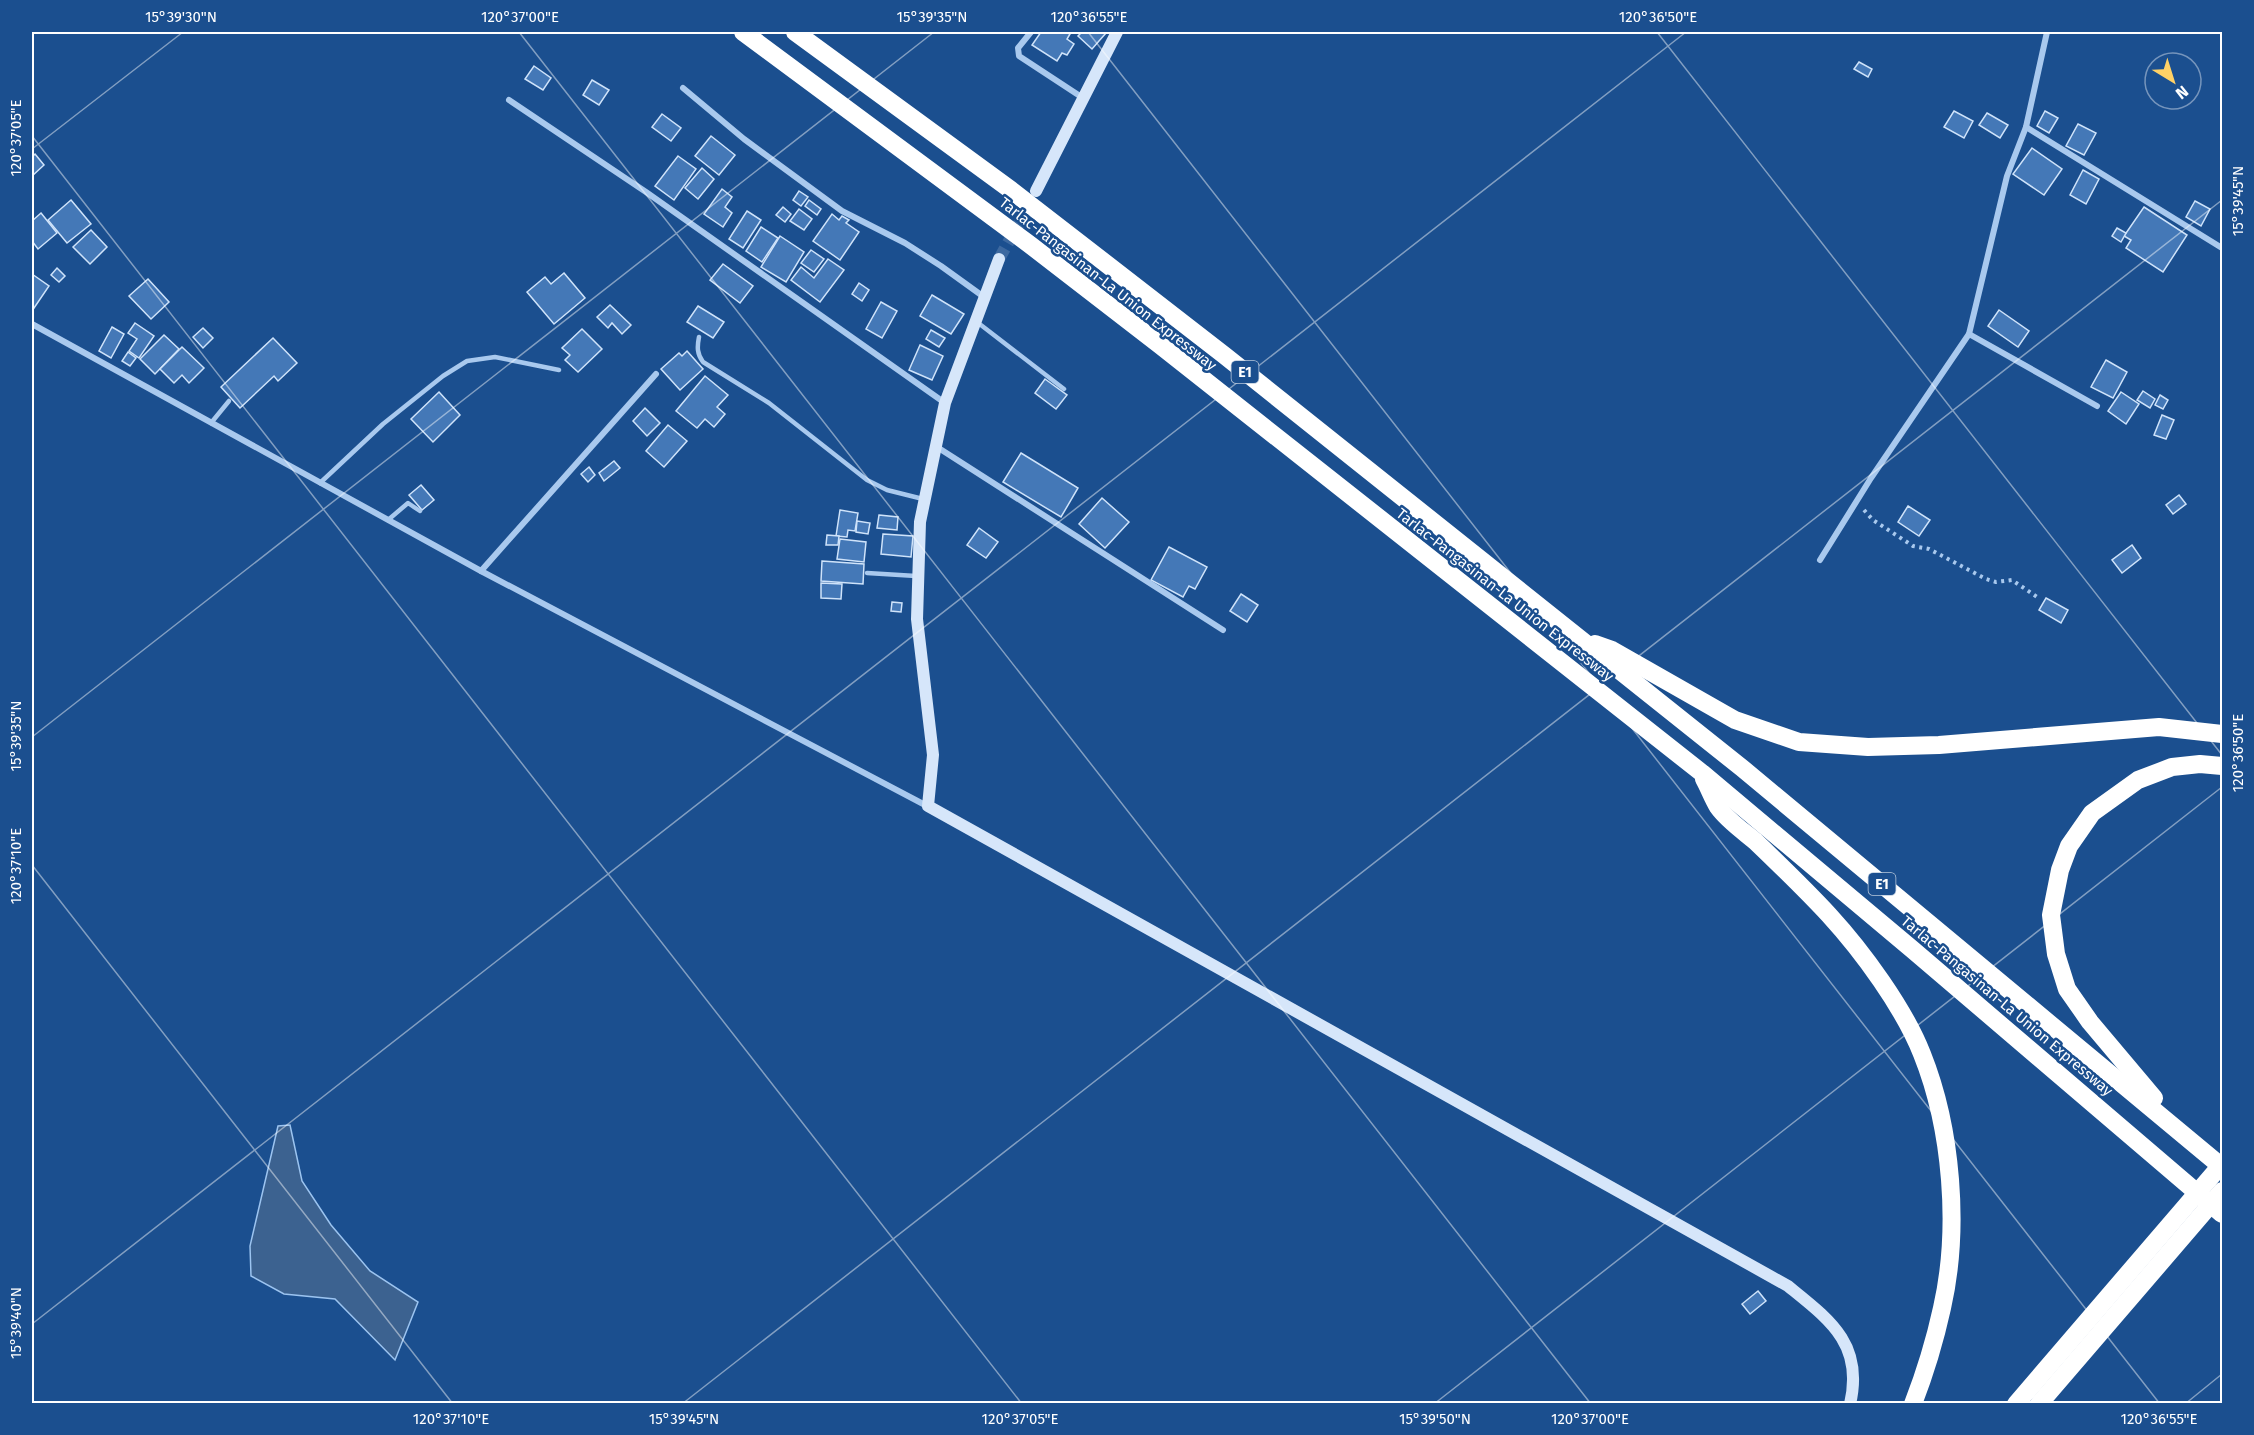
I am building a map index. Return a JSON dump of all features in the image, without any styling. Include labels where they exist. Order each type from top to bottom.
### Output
[{"type":"highway","name":"Tarlac-Pangasinan-La Union Expressway","points":[[743,32],[1132,323],[1702,773],[1914,950],[2223,1214]]},
{"type":"highway","name":"Tarlac-Pangasinan-La Union Expressway","points":[[795,32],[1011,190],[1214,348],[1742,768],[2223,1165]]},
{"type":"highway","points":[[1577,638],[1612,650],[1735,720],[1799,742],[1868,747],[1939,745],[2159,727],[2223,734]]},
{"type":"highway","points":[[2184,1134],[2090,1022],[2067,989],[2056,954],[2051,915],[2060,870],[2069,846],[2092,813],[2138,780],[2172,767],[2200,764],[2223,766]]},
{"type":"highway","points":[[1702,773],[1719,808],[1784,868],[1830,916],[1863,957],[1902,1014],[1922,1054],[1943,1130],[1951,1185],[1951,1248],[1943,1307],[1913,1404]]},
{"type":"highway","points":[[2039,1404],[2184,1223],[2223,1165]]},
{"type":"highway","points":[[2016,1404],[2184,1223],[2223,1191]]},
{"type":"street","points":[[1031,32],[1018,48],[1019,56],[1083,99]]},
{"type":"street","points":[[1036,191],[1117,32]]},
{"type":"street","points":[[1820,560],[1858,499],[1969,334],[2007,176],[2026,128],[2047,32]]},
{"type":"street","points":[[683,88],[744,139],[842,211],[905,243],[984,297]]},
{"type":"street","points":[[509,100],[646,192],[945,403]]},
{"type":"street","points":[[2026,128],[2223,248]]},
{"type":"street","points":[[928,807],[933,755],[917,619],[920,522],[945,403],[999,260]]},
{"type":"street","points":[[32,324],[481,571],[928,807],[1788,1286],[1826,1317],[1842,1336],[1854,1368],[1850,1404]]},
{"type":"street","points":[[1969,334],[2097,406]]},
{"type":"street","points":[[481,571],[656,374]]},
{"type":"street","points":[[937,447],[1223,630]]},
{"type":"lane","points":[[975,321],[1064,389]]},
{"type":"lane","points":[[699,337],[697,347],[699,357],[703,362],[769,403],[867,480],[887,490],[925,500]]},
{"type":"lane","points":[[320,483],[383,424],[443,376],[468,362],[495,357],[559,370]]},
{"type":"lane","points":[[211,423],[229,401]]},
{"type":"lane","points":[[388,520],[408,503],[420,511]]},
{"type":"lane","points":[[867,573],[918,577]]},
{"type":"path","points":[[1858,499],[1864,512],[1873,520],[1913,546],[1929,549],[1986,579],[1996,582],[2012,580],[2040,599]]},
{"type":"water","points":[[290,1125],[302,1181],[331,1225],[370,1271],[418,1302],[395,1360],[335,1299],[284,1294],[251,1276],[250,1246],[278,1126]]},
{"type":"building","points":[[1041,32],[1066,32],[1070,34],[1067,39],[1074,44],[1067,55],[1062,53],[1057,61],[1032,45]]},
{"type":"building","points":[[1082,32],[1106,33],[1092,49],[1078,36]]},
{"type":"building","points":[[1859,62],[1872,69],[1868,77],[1854,69]]},
{"type":"building","points":[[534,66],[551,78],[543,90],[525,79]]},
{"type":"building","points":[[592,80],[609,90],[599,105],[583,95]]},
{"type":"building","points":[[1954,111],[1973,121],[1964,138],[1944,127]]},
{"type":"building","points":[[2045,111],[2058,118],[2049,133],[2037,126]]},
{"type":"building","points":[[1987,113],[2008,125],[2000,138],[1979,125]]},
{"type":"building","points":[[662,114],[681,128],[671,141],[652,127]]},
{"type":"building","points":[[2078,124],[2096,133],[2084,155],[2066,146]]},
{"type":"building","points":[[711,136],[735,155],[719,175],[695,156]]},
{"type":"building","points":[[2032,148],[2062,169],[2044,195],[2013,174]]},
{"type":"building","points":[[35,154],[44,165],[32,176],[32,157]]},
{"type":"building","points":[[678,156],[696,169],[674,200],[655,186]]},
{"type":"building","points":[[702,168],[714,179],[698,199],[685,188]]},
{"type":"building","points":[[2083,170],[2099,179],[2086,204],[2070,195]]},
{"type":"building","points":[[722,189],[732,197],[725,207],[732,213],[723,227],[704,214]]},
{"type":"building","points":[[799,191],[808,197],[801,206],[793,200]]},
{"type":"building","points":[[71,200],[91,224],[67,243],[48,220]]},
{"type":"building","points":[[809,200],[821,209],[817,215],[805,206]]},
{"type":"building","points":[[2195,201],[2210,209],[2201,226],[2186,217]]},
{"type":"building","points":[[783,207],[791,214],[785,222],[776,215]]},
{"type":"building","points":[[2144,207],[2187,235],[2163,272],[2126,248],[2131,240],[2124,236]]},
{"type":"building","points":[[799,209],[812,219],[804,230],[790,221]]},
{"type":"building","points":[[747,211],[761,220],[743,248],[729,239]]},
{"type":"building","points":[[41,213],[57,233],[38,249],[32,241],[32,221]]},
{"type":"building","points":[[832,214],[839,220],[842,216],[849,220],[846,223],[859,232],[840,260],[813,241]]},
{"type":"building","points":[[761,227],[778,238],[762,262],[746,251]]},
{"type":"building","points":[[2117,228],[2126,233],[2121,242],[2112,236]]},
{"type":"building","points":[[91,230],[107,247],[90,264],[73,247]]},
{"type":"building","points":[[780,236],[804,252],[786,282],[761,267]]},
{"type":"building","points":[[811,250],[824,259],[814,272],[801,263]]},
{"type":"building","points":[[828,259],[844,270],[820,302],[791,280],[801,267],[814,278]]},
{"type":"building","points":[[723,264],[753,286],[740,303],[710,280]]},
{"type":"building","points":[[57,268],[65,276],[59,282],[51,275]]},
{"type":"building","points":[[564,273],[585,298],[554,324],[527,292],[545,277],[551,284]]},
{"type":"building","points":[[32,274],[49,286],[34,308],[32,306]]},
{"type":"building","points":[[148,279],[169,302],[151,319],[129,296]]},
{"type":"building","points":[[859,283],[869,290],[862,301],[852,294]]},
{"type":"building","points":[[932,295],[964,314],[951,334],[920,316]]},
{"type":"building","points":[[881,302],[897,311],[882,338],[866,329]]},
{"type":"building","points":[[610,305],[631,325],[622,334],[612,323],[608,328],[597,317]]},
{"type":"building","points":[[698,306],[724,322],[713,338],[687,322]]},
{"type":"building","points":[[1999,310],[2029,331],[2018,347],[1988,326]]},
{"type":"building","points":[[135,323],[154,336],[139,358],[129,351],[137,339],[128,333]]},
{"type":"building","points":[[112,327],[124,334],[111,358],[99,351]]},
{"type":"building","points":[[203,328],[213,338],[203,348],[193,337]]},
{"type":"building","points":[[582,329],[602,349],[578,372],[565,360],[570,355],[562,348]]},
{"type":"building","points":[[931,330],[945,338],[939,347],[926,339]]},
{"type":"building","points":[[164,335],[179,349],[155,374],[140,359]]},
{"type":"building","points":[[273,338],[297,363],[278,381],[274,376],[240,408],[221,387]]},
{"type":"building","points":[[920,345],[943,356],[932,380],[909,370]]},
{"type":"building","points":[[182,347],[204,368],[189,383],[182,375],[174,383],[160,369]]},
{"type":"building","points":[[687,351],[703,369],[680,390],[661,369],[679,353],[682,356]]},
{"type":"building","points":[[128,352],[136,358],[130,366],[122,361]]},
{"type":"building","points":[[2106,360],[2127,372],[2113,398],[2091,387]]},
{"type":"building","points":[[705,376],[728,395],[717,407],[725,414],[714,427],[705,419],[697,428],[676,411]]},
{"type":"building","points":[[1045,379],[1067,395],[1056,409],[1035,393]]},
{"type":"building","points":[[2143,391],[2155,399],[2150,408],[2137,400]]},
{"type":"building","points":[[439,392],[460,415],[433,442],[411,419]]},
{"type":"building","points":[[2121,392],[2139,404],[2126,424],[2108,411]]},
{"type":"building","points":[[2160,395],[2168,400],[2163,409],[2155,405]]},
{"type":"building","points":[[645,408],[660,423],[647,436],[633,421]]},
{"type":"building","points":[[2162,415],[2174,420],[2166,439],[2154,435]]},
{"type":"building","points":[[668,425],[687,441],[664,467],[646,451]]},
{"type":"building","points":[[1021,453],[1078,488],[1061,517],[1003,482]]},
{"type":"building","points":[[614,461],[620,468],[604,481],[599,473]]},
{"type":"building","points":[[589,467],[595,475],[588,482],[581,474]]},
{"type":"building","points":[[421,485],[434,500],[422,510],[409,495]]},
{"type":"building","points":[[2179,495],[2186,504],[2173,514],[2166,505]]},
{"type":"building","points":[[1102,498],[1129,522],[1105,548],[1079,524]]},
{"type":"building","points":[[1908,506],[1930,520],[1919,536],[1898,522]]},
{"type":"building","points":[[840,510],[858,513],[855,531],[848,530],[847,537],[836,536]]},
{"type":"building","points":[[879,515],[898,517],[897,530],[877,528]]},
{"type":"building","points":[[857,521],[870,523],[868,534],[856,532]]},
{"type":"building","points":[[979,528],[998,542],[986,558],[967,545]]},
{"type":"building","points":[[883,534],[913,536],[911,557],[881,554]]},
{"type":"building","points":[[827,535],[839,536],[838,545],[826,545]]},
{"type":"building","points":[[840,539],[866,542],[864,562],[837,559]]},
{"type":"building","points":[[2132,545],[2141,558],[2122,573],[2112,560]]},
{"type":"building","points":[[1169,547],[1207,567],[1195,589],[1189,586],[1183,597],[1151,580]]},
{"type":"building","points":[[822,561],[864,564],[863,584],[821,581]]},
{"type":"building","points":[[821,583],[842,584],[841,599],[821,598]]},
{"type":"building","points":[[1241,594],[1258,605],[1247,622],[1230,611]]},
{"type":"building","points":[[2046,598],[2068,610],[2061,623],[2039,610]]},
{"type":"building","points":[[892,602],[902,603],[901,612],[891,611]]},
{"type":"building","points":[[1758,1291],[1766,1301],[1750,1314],[1742,1304]]},
{"type":"tunnel","points":[[999,259],[1032,200]]}]
